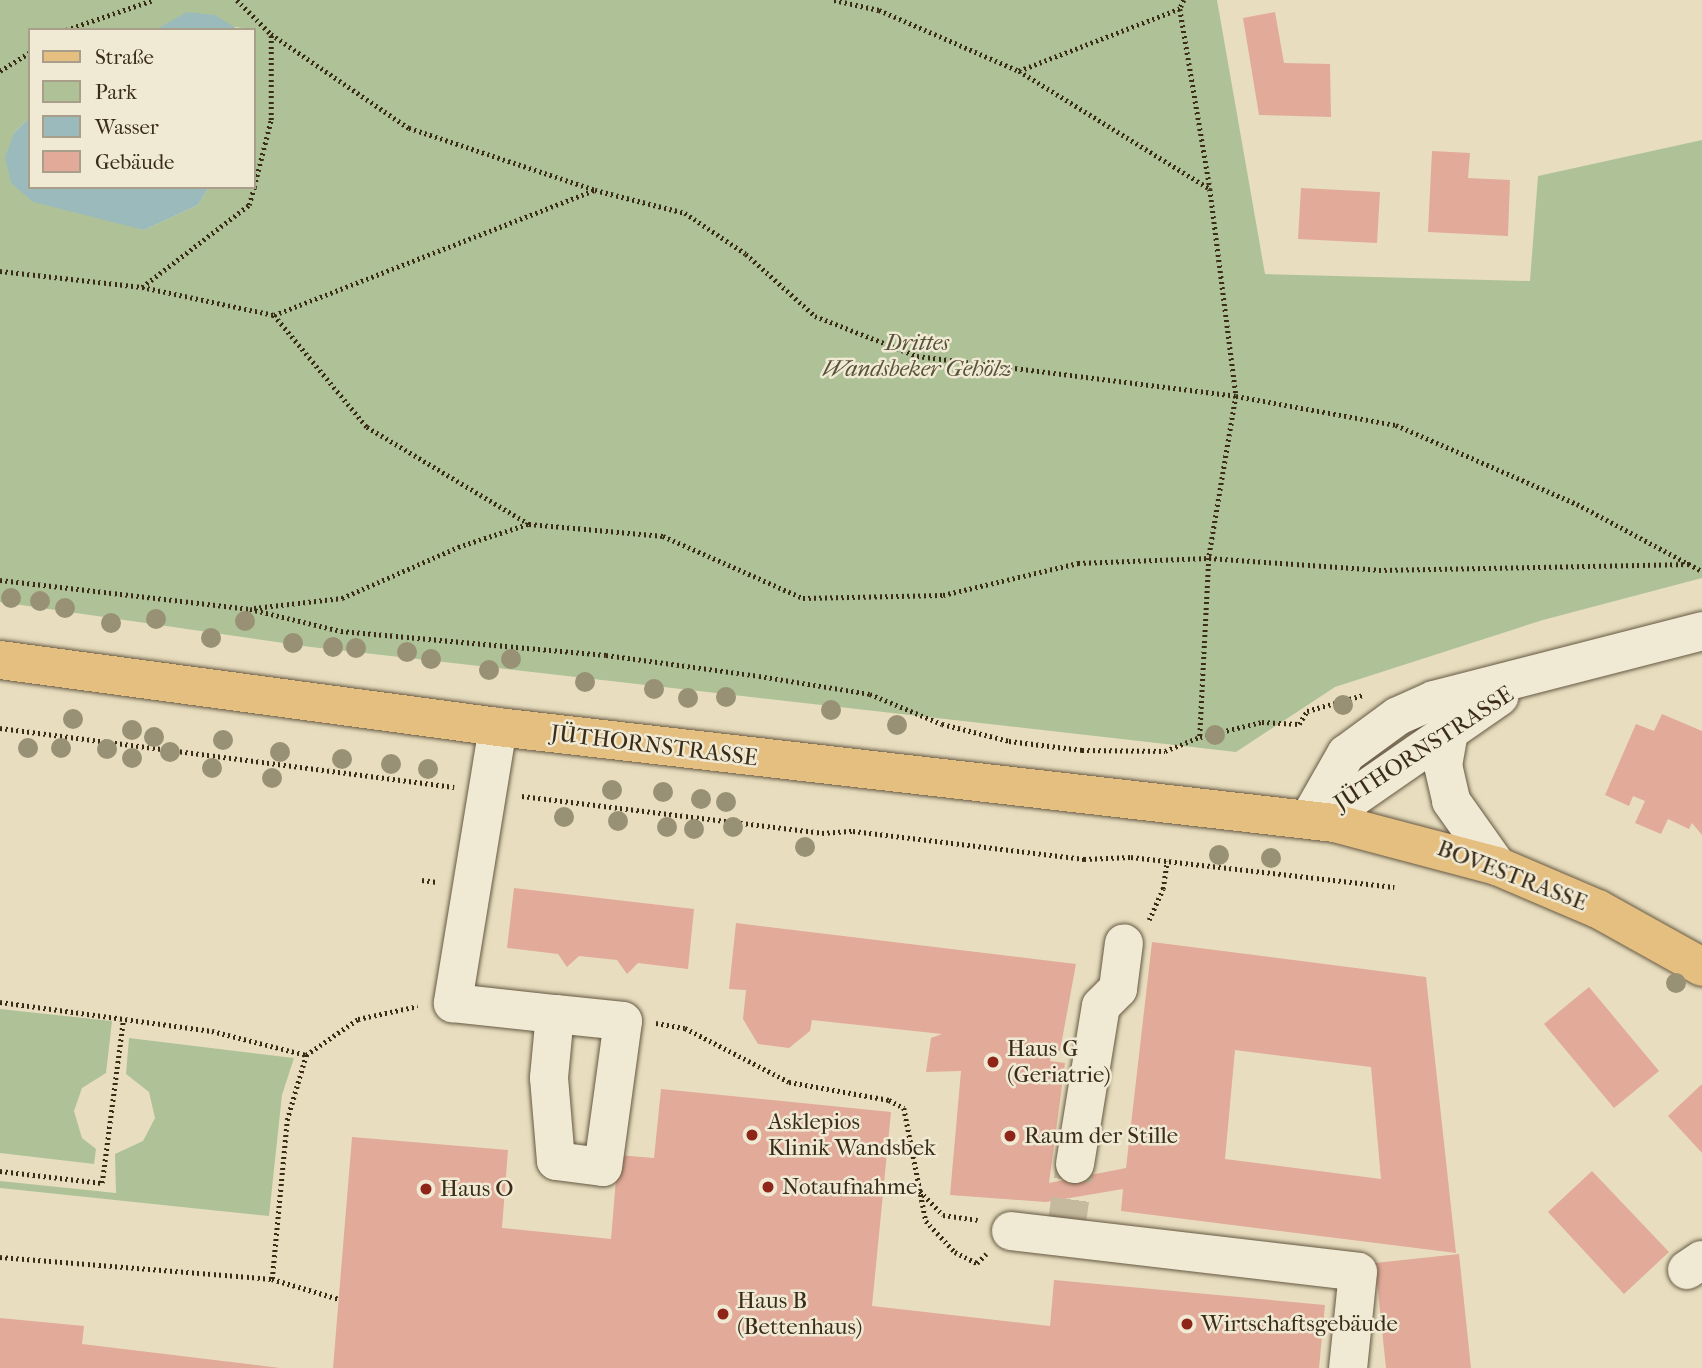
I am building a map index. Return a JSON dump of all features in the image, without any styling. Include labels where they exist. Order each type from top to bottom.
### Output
[{"type":"main road","name":"JÜTHORNSTRASSE","points":[[0,660],[498,727],[1309,819]]},
{"type":"main road","name":"BOVESTRASSE","points":[[1309,819],[1406,838],[1497,866],[1598,909],[1702,967]]},
{"type":"street","name":"JÜTHORNSTRASSE","points":[[1309,819],[1337,765],[1369,733],[1433,700],[1539,677],[1702,631]]},
{"type":"street","name":"JÜTHORNSTRASSE","points":[[1309,819],[1353,798],[1450,726],[1539,677]]},
{"type":"street","points":[[1450,726],[1443,765],[1451,801],[1497,866]]},
{"type":"street","points":[[498,727],[490,792],[453,1003],[623,1021],[603,1167],[556,1161],[549,1078],[555,1014]]},
{"type":"street","points":[[1074,1164],[1101,1006],[1118,989],[1124,943]]},
{"type":"street","points":[[1011,1231],[1358,1272],[1348,1368]]},
{"type":"path","points":[[72,28],[153,0]]},
{"type":"path","points":[[237,0],[271,34],[409,128],[595,190],[685,213],[746,254],[815,316],[917,356],[1236,396],[1396,425],[1577,504],[1702,570]]},
{"type":"path","points":[[834,0],[879,10],[1019,71],[1210,189]]},
{"type":"path","points":[[1184,0],[1180,9],[1210,189],[1236,396],[1209,558],[1200,737]]},
{"type":"path","points":[[1019,71],[1180,9]]},
{"type":"path","points":[[256,179],[271,120],[271,34]]},
{"type":"path","points":[[0,71],[28,52]]},
{"type":"path","points":[[142,287],[249,205],[253,189]]},
{"type":"path","points":[[0,271],[142,287],[274,315],[595,190]]},
{"type":"path","points":[[274,315],[367,427],[529,524]]},
{"type":"path","points":[[250,609],[342,598],[458,547],[529,524],[663,536],[803,598],[943,595],[1078,563],[1209,558],[1379,570],[1691,565]]},
{"type":"path","points":[[0,580],[250,609],[341,631],[606,655],[870,694],[943,724],[1009,741],[1082,750],[1165,751],[1200,737],[1262,722],[1298,724]]},
{"type":"path","points":[[0,729],[822,833],[853,831],[1084,859],[1167,861],[1394,887]]},
{"type":"path","points":[[1124,943],[1141,936],[1163,889],[1167,861]]},
{"type":"path","points":[[0,1002],[113,1015],[123,1021],[212,1031],[306,1055]]},
{"type":"path","points":[[271,1279],[287,1120],[306,1055],[369,1014],[453,1003]]},
{"type":"path","points":[[0,1171],[102,1183],[123,1021]]},
{"type":"path","points":[[623,1021],[685,1028],[789,1082],[889,1100],[904,1108],[926,1221],[940,1238],[977,1263],[1011,1231]]},
{"type":"path","points":[[920,1191],[943,1215],[1011,1231]]},
{"type":"path","points":[[0,1257],[271,1279],[339,1299]]},
{"type":"green space","name":"Drittes Wandsbeker Gehölz","points":[[0,0],[1217,0],[1265,274],[1530,281],[1538,176],[1702,140],[1702,578],[1543,620],[1335,687],[1236,752],[311,647],[0,602]]},
{"type":"green space","points":[[0,1009],[112,1021],[106,1073],[82,1088],[74,1111],[82,1138],[96,1149],[94,1164],[0,1153]]},
{"type":"green space","points":[[129,1038],[294,1058],[282,1095],[269,1216],[0,1188],[0,1181],[116,1193],[115,1154],[143,1141],[155,1118],[149,1092],[126,1074]]},
{"type":"water","points":[[187,12],[215,15],[236,28],[159,28]]},
{"type":"water","points":[[28,119],[28,189],[208,189],[198,205],[144,230],[33,202],[11,183],[5,157],[14,133]]},
{"type":"building","points":[[1275,12],[1284,63],[1330,64],[1331,117],[1259,115],[1243,18]]},
{"type":"building","points":[[1432,151],[1470,153],[1468,178],[1510,180],[1508,236],[1428,232]]},
{"type":"building","points":[[1301,188],[1380,192],[1377,243],[1298,239]]},
{"type":"building","points":[[1662,714],[1702,731],[1702,835],[1692,823],[1689,829],[1668,819],[1661,834],[1635,823],[1645,801],[1633,796],[1629,806],[1605,795],[1636,724],[1654,731]]},
{"type":"building","points":[[514,888],[694,909],[688,969],[638,963],[627,974],[617,960],[579,956],[567,967],[558,954],[507,948]]},
{"type":"building","points":[[736,923],[1076,964],[1060,1051],[1052,1050],[1050,1061],[1065,1063],[1049,1183],[1126,1168],[1152,942],[1426,977],[1456,1253],[1121,1211],[1123,1189],[1046,1202],[950,1195],[961,1071],[926,1072],[931,1038],[942,1034],[812,1020],[810,1031],[789,1048],[758,1044],[743,1019],[746,990],[729,989]],"holes":[[[1235,1050],[1371,1067],[1381,1179],[1225,1159]]]},
{"type":"building","points":[[1589,987],[1659,1071],[1614,1108],[1544,1024]]},
{"type":"building","points":[[1702,1084],[1702,1153],[1668,1116]]},
{"type":"building","points":[[661,1089],[891,1112],[872,1306],[1050,1326],[1054,1280],[1325,1305],[1319,1368],[333,1368],[352,1137],[508,1150],[502,1228],[611,1239],[618,1155],[654,1158]]},
{"type":"building","points":[[1592,1171],[1669,1252],[1624,1294],[1548,1212]]},
{"type":"building","points":[[1459,1254],[1471,1368],[1386,1368],[1375,1263]]},
{"type":"building","points":[[0,1318],[84,1326],[82,1344],[280,1368],[0,1368]]},
{"type":"tunnel","points":[[1065,1237],[1075,1164]]},
{"type":"place","name":"Haus G (Geriatrie)","points":[[993,1062]]},
{"type":"place","name":"Asklepios Klinik Wandsbek","points":[[752,1135]]},
{"type":"place","name":"Raum der Stille","points":[[1010,1136]]},
{"type":"place","name":"Notaufnahme","points":[[768,1187]]},
{"type":"place","name":"Haus O","points":[[426,1189]]},
{"type":"place","name":"Haus B (Bettenhaus)","points":[[723,1314]]},
{"type":"place","name":"Wirtschaftsgebäude","points":[[1187,1324]]}]
